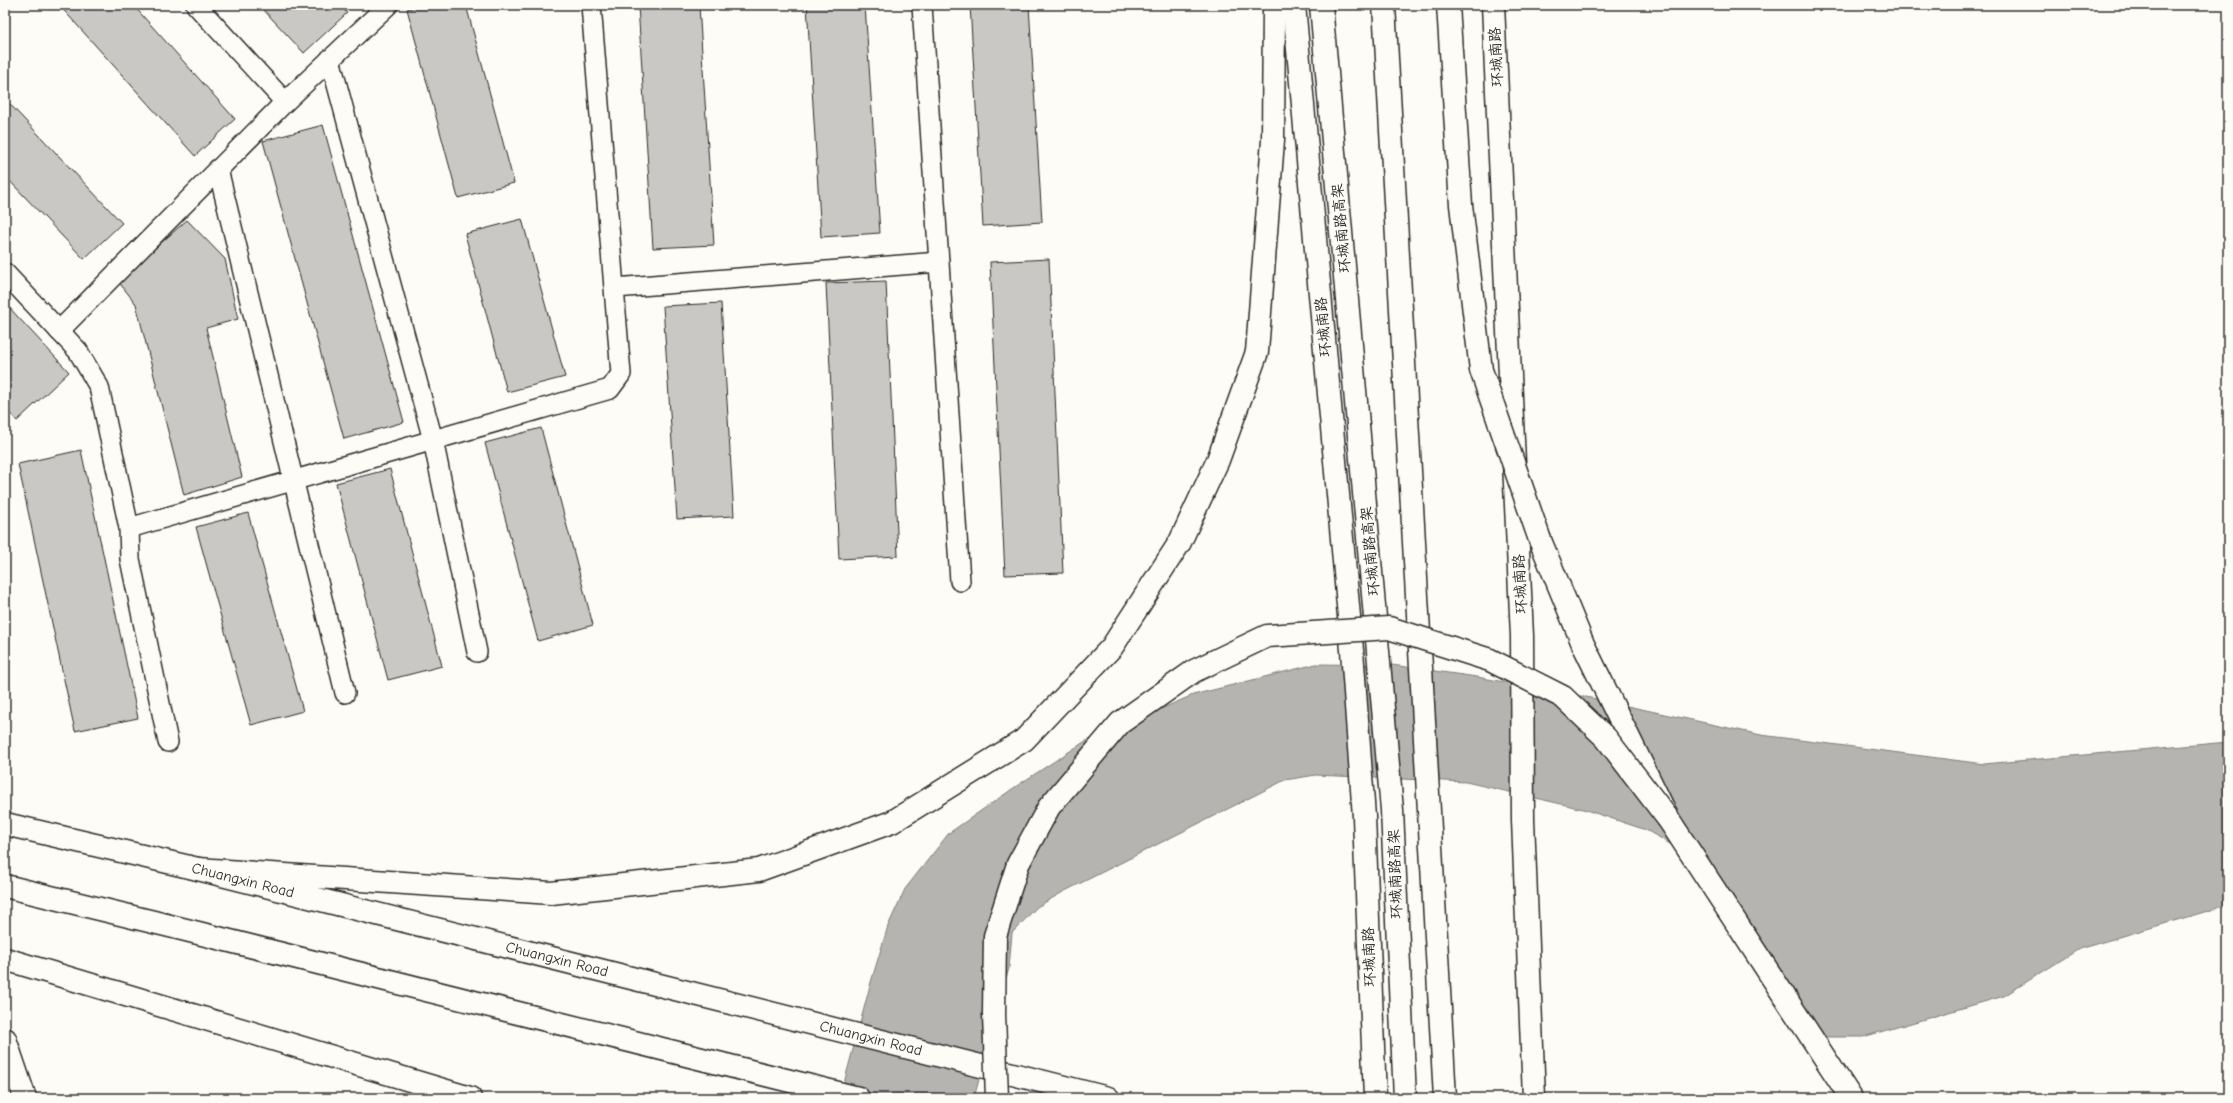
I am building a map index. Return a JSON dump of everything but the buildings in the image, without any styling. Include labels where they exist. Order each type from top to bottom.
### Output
[{"type":"main road","points":[[198,869],[552,893],[759,870],[892,822],[1024,740],[1112,648],[1180,542],[1218,460],[1257,352],[1274,140],[1274,5]]},
{"type":"main road","name":"环城南路","points":[[1294,5],[1352,650],[1364,817],[1375,1098]]},
{"type":"main road","name":"环城南路高架","points":[[1321,5],[1392,810],[1405,1098]]},
{"type":"main road","points":[[1384,5],[1445,1098]]},
{"type":"main road","points":[[1448,5],[1461,205],[1481,370],[1540,540],[1583,644],[1669,820]]},
{"type":"main road","name":"环城南路","points":[[1493,5],[1522,636],[1523,820],[1534,1098]]},
{"type":"main road","points":[[997,1098],[994,1014],[995,936],[1018,864],[1049,807],[1120,723],[1194,671],[1267,636],[1389,628],[1490,660],[1564,698],[1606,738],[1669,820],[1851,1098]]},
{"type":"main road","name":"Chuangxin Road","points":[[5,824],[198,869],[1108,1098]]},
{"type":"main road","points":[[5,886],[858,1098]]},
{"type":"main road","points":[[5,959],[470,1098]]},
{"type":"main road","points":[[5,1039],[25,1098]]},
{"type":"lane","points":[[196,5],[285,102]]},
{"type":"lane","points":[[59,331],[285,102],[388,5]]},
{"type":"lane","points":[[129,528],[610,389],[621,374],[591,5]]},
{"type":"lane","points":[[922,5],[960,581]]},
{"type":"lane","points":[[330,59],[433,440],[478,652]]},
{"type":"lane","points":[[218,169],[345,693]]},
{"type":"lane","points":[[615,288],[939,262]]},
{"type":"lane","points":[[5,273],[78,351],[99,387],[129,528],[130,559],[168,742]]},
{"type":"shaded area","points":[[1316,664],[1392,665],[1477,677],[1586,697],[1761,735],[1984,764],[2228,742],[2228,905],[2079,949],[2004,996],[1863,1037],[1821,1037],[1715,870],[1646,830],[1583,809],[1466,782],[1316,775],[1285,780],[1063,892],[1037,907],[1012,933],[1009,968],[974,1098],[840,1098],[871,982],[888,926],[905,889],[949,833],[1018,785],[1084,742],[1193,695]]}]
